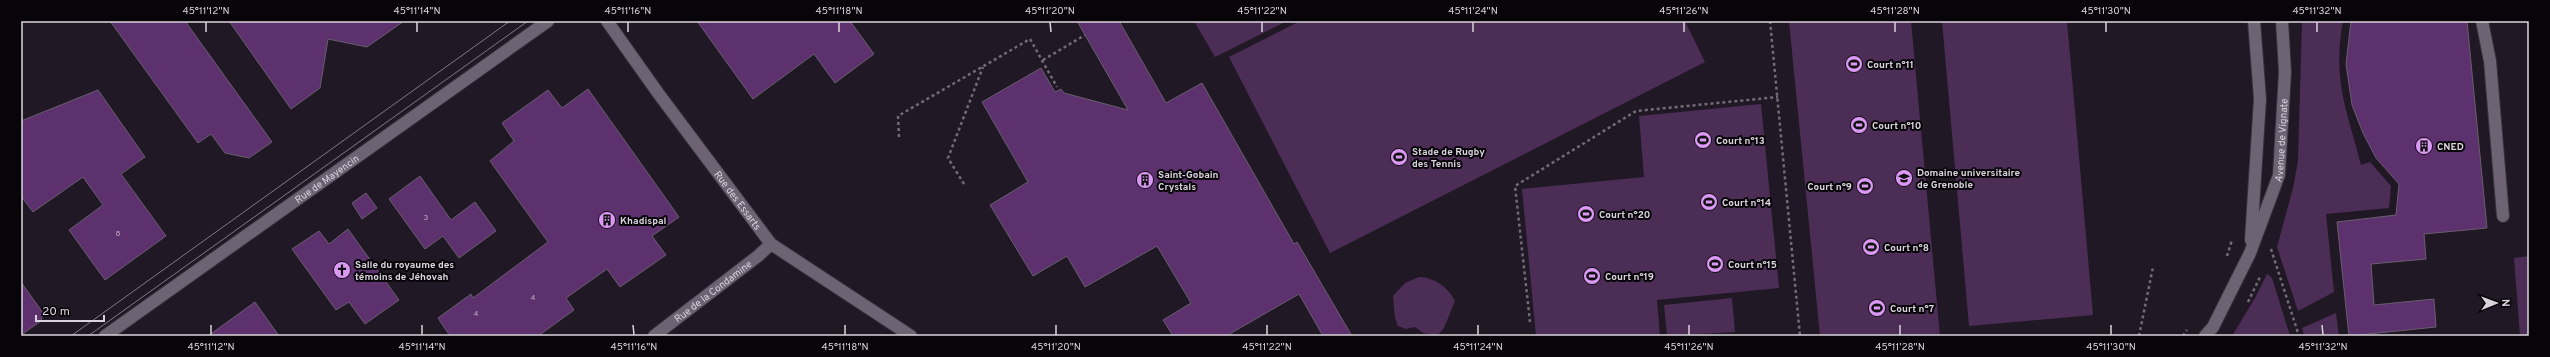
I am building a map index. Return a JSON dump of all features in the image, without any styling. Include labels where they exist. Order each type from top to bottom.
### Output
[{"type":"street","name":"Rue de Mayencin","points":[[105,336],[548,21]]},
{"type":"street","name":"Rue des Essarts","points":[[606,21],[771,244],[911,336]]},
{"type":"street","name":"Avenue de Vignate","points":[[2250,253],[2260,99],[2254,21]]},
{"type":"street","name":"Avenue de Vignate","points":[[2205,336],[2213,326],[2250,253],[2280,175],[2285,72],[2282,21]]},
{"type":"street","points":[[2482,21],[2490,61],[2503,216]]},
{"type":"street","name":"Rue de la Condamine","points":[[654,336],[758,256],[771,244]]},
{"type":"path","points":[[1770,21],[1800,336]]},
{"type":"path","points":[[1042,60],[1085,35]]},
{"type":"path","points":[[899,137],[898,116],[1030,39],[1057,87]]},
{"type":"path","points":[[964,184],[948,158],[984,66]]},
{"type":"path","points":[[1530,322],[1515,186],[1636,111],[1778,97]]},
{"type":"path","points":[[2225,263],[2234,236]]},
{"type":"path","points":[[2270,248],[2299,336]]},
{"type":"path","points":[[2139,336],[2153,267]]},
{"type":"path","points":[[2183,336],[2192,323]]},
{"type":"shaded area","points":[[1194,21],[1287,21],[1215,57]]},
{"type":"shaded area","name":"Stade de Rugby des Tennis","points":[[1300,21],[1685,21],[1705,62],[1330,253],[1229,57]]},
{"type":"shaded area","points":[[1789,21],[1911,21],[1940,336],[1820,336]]},
{"type":"shaded area","points":[[1942,21],[2067,21],[2093,315],[1969,326]]},
{"type":"shaded area","points":[[2302,21],[2343,21],[2339,61],[2340,78],[2346,111],[2361,165],[2370,162],[2391,186],[2389,208],[2326,214],[2334,292],[2298,311],[2277,247],[2293,188],[2298,161]]},
{"type":"shaded area","points":[[1761,104],[1779,288],[1657,300],[1660,336],[1536,336],[1522,189],[1644,177],[1639,116]]},
{"type":"shaded area","points":[[2529,256],[2529,336],[2520,336],[2514,258]]},
{"type":"shaded area","points":[[2267,274],[2272,278],[2290,336],[2232,336],[2255,298]]},
{"type":"shaded area","points":[[1419,277],[1425,277],[1440,284],[1449,292],[1455,301],[1444,328],[1437,336],[1423,333],[1415,327],[1406,329],[1398,326],[1395,318],[1393,296],[1405,283]]},
{"type":"shaded area","points":[[1732,298],[1735,332],[1667,336],[1664,305]]},
{"type":"shaded area","points":[[2336,313],[2339,336],[2304,336],[2302,328]]},
{"type":"building","points":[[110,21],[185,21],[272,142],[249,158],[225,153],[211,134],[198,143]]},
{"type":"building","points":[[229,21],[404,21],[367,47],[328,39],[320,88],[291,109]]},
{"type":"building","points":[[697,21],[850,21],[874,54],[835,83],[814,54],[753,99]]},
{"type":"building","name":"Saint-Gobain Crystals","points":[[1077,21],[1119,21],[1166,103],[1202,83],[1294,244],[1297,242],[1352,336],[1323,336],[1299,294],[1226,336],[1173,336],[1163,320],[1191,303],[1157,246],[1085,287],[1067,256],[1033,276],[990,205],[1028,182],[982,102],[1041,68],[1055,92],[1061,89],[1064,93],[1128,110]]},
{"type":"building","name":"CNED","points":[[2351,21],[2467,21],[2487,228],[2424,234],[2426,259],[2371,264],[2374,305],[2434,299],[2436,327],[2349,336],[2337,222],[2396,215],[2399,184],[2376,158],[2363,133],[2352,105],[2346,64]]},
{"type":"building","points":[[588,89],[679,217],[652,236],[666,255],[620,287],[607,269],[566,298],[574,310],[538,336],[450,336],[438,318],[471,294],[473,298],[548,242],[490,161],[514,141],[502,123],[548,90],[562,108]]},
{"type":"building","points":[[98,90],[145,157],[121,174],[166,236],[105,280],[69,230],[103,205],[83,177],[33,212],[21,196],[21,121]]},
{"type":"building","points":[[420,176],[451,220],[475,202],[496,231],[459,258],[443,236],[425,249],[389,199]]},
{"type":"building","points":[[366,193],[377,208],[362,219],[352,203]]},
{"type":"building","name":"Salle du royaume des témoins de Jéhovah","points":[[348,229],[399,300],[365,324],[349,302],[336,310],[292,249],[319,231],[329,244]]},
{"type":"building","points":[[21,282],[43,313],[41,321],[21,335]]},
{"type":"building","points":[[255,302],[279,336],[208,336]]},
{"type":"tram line","points":[[71,336],[510,21]]},
{"type":"tram line","points":[[88,336],[528,21]]},
{"type":"place","name":"Court n°11","points":[[1854,64]]},
{"type":"place","name":"Court n°10","points":[[1859,125]]},
{"type":"place","name":"Court n°13","points":[[1703,140]]},
{"type":"place","name":"CNED","points":[[2424,146]]},
{"type":"place","name":"Stade de Rugby des Tennis","points":[[1399,157]]},
{"type":"place","name":"Domaine universitaire de Grenoble","points":[[1904,178]]},
{"type":"place","name":"Saint-Gobain Crystals","points":[[1145,180]]},
{"type":"place","name":"Court n°9","points":[[1865,186]]},
{"type":"place","name":"Court n°14","points":[[1709,202]]},
{"type":"place","name":"Court n°20","points":[[1586,214]]},
{"type":"place","name":"Khadispal","points":[[607,220]]},
{"type":"place","name":"Court n°8","points":[[1871,247]]},
{"type":"place","name":"Court n°15","points":[[1715,264]]},
{"type":"place","name":"Salle du royaume des témoins de Jéhovah","points":[[342,270]]},
{"type":"place","name":"Court n°19","points":[[1592,276]]},
{"type":"place","name":"Court n°7","points":[[1877,308]]}]
